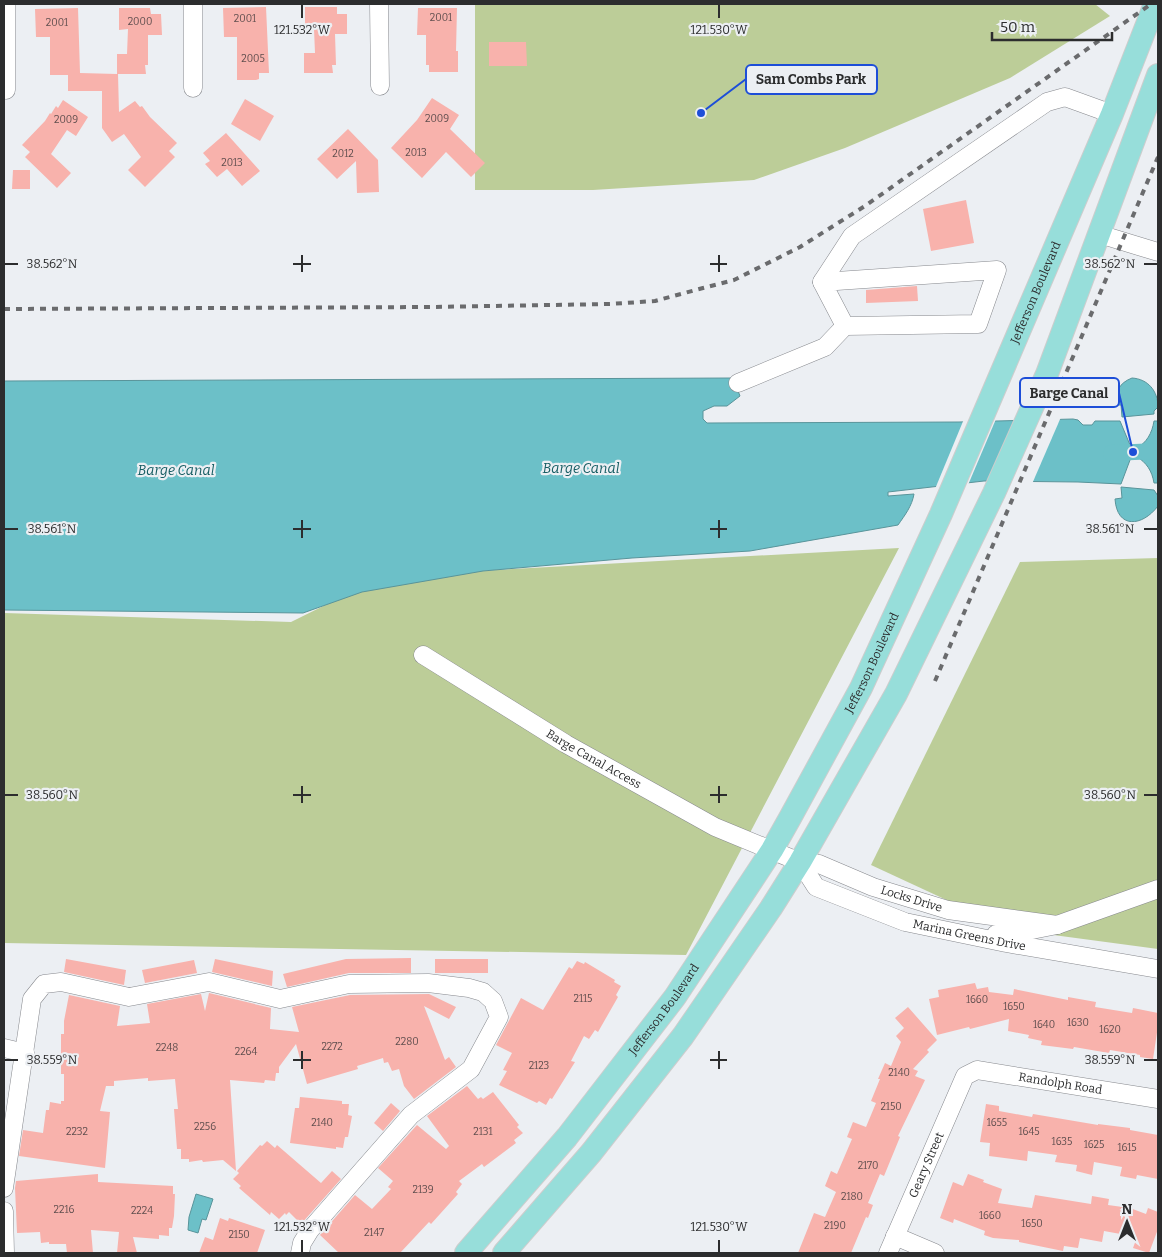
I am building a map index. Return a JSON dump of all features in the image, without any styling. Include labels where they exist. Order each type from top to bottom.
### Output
[{"type":"main road","name":"Jefferson Boulevard","points":[[466,1253],[567,1137],[674,997],[772,850],[861,688],[942,514],[1112,114],[1155,4]]},
{"type":"main road","points":[[504,1253],[591,1153],[683,1036],[771,908],[800,862],[896,694],[994,493],[1047,374],[1158,75]]},
{"type":"street","points":[[6,4],[6,90]]},
{"type":"street","points":[[192,4],[193,88]]},
{"type":"street","points":[[379,4],[380,86]]},
{"type":"street","points":[[822,282],[852,236],[1047,102],[1065,97],[1112,114]]},
{"type":"street","points":[[1099,234],[1158,252]]},
{"type":"street","points":[[738,383],[825,347],[845,326],[978,324],[996,270],[822,282]]},
{"type":"street","points":[[822,282],[845,326]]},
{"type":"street","name":"Barge Canal Access","points":[[423,655],[584,754],[714,827],[772,850]]},
{"type":"street","name":"Locks Drive","points":[[772,850],[800,862],[819,864],[873,887],[948,910],[1057,924]]},
{"type":"street","name":"Marina Greens Drive","points":[[800,862],[816,887],[905,922],[1006,943],[1158,969]]},
{"type":"street","name":"Locks Drive","points":[[958,933],[1011,934],[1057,924],[1158,889]]},
{"type":"street","points":[[4,1188],[32,999],[44,984],[61,982],[129,997],[209,982],[280,999],[349,984],[428,983],[470,988],[483,992],[493,1001],[499,1018],[471,1070],[411,1115],[310,1230],[302,1243],[300,1253]]},
{"type":"street","points":[[4,1048],[25,1053]]},
{"type":"street","name":"Randolph Road","points":[[965,1076],[977,1070],[1158,1099]]},
{"type":"street","name":"Geary Street","points":[[888,1253],[965,1076]]},
{"type":"street","points":[[4,1211],[5,1253]]},
{"type":"street","points":[[896,1236],[935,1253]]},
{"type":"green space","points":[[475,4],[1095,4],[1110,16],[1010,78],[845,148],[754,180],[593,190],[475,190]]},
{"type":"green space","points":[[899,548],[686,955],[4,943],[4,613],[291,622],[384,576]]},
{"type":"green space","points":[[1158,558],[1158,949],[1009,929],[871,865],[1020,562]]},
{"type":"water","points":[[733,378],[740,396],[727,406],[714,406],[703,411],[703,419],[707,423],[959,422],[1073,419],[1078,420],[1083,425],[1092,425],[1095,421],[1120,421],[1133,452],[1121,484],[984,481],[888,492],[888,496],[914,494],[906,514],[898,525],[750,551],[632,558],[483,571],[362,592],[303,613],[4,610],[4,381]]},
{"type":"water","points":[[1132,378],[1147,383],[1154,391],[1158,407],[1154,414],[1122,417],[1121,405],[1115,405],[1116,396],[1121,385]]},
{"type":"water","points":[[1154,421],[1158,421],[1158,483],[1154,483],[1146,464],[1136,456],[1135,449],[1143,444],[1148,437]]},
{"type":"water","points":[[1121,487],[1154,490],[1158,496],[1158,506],[1152,513],[1138,521],[1131,522],[1125,520],[1120,516],[1115,499],[1122,498]]},
{"type":"water","points":[[196,1194],[213,1199],[206,1220],[202,1219],[198,1233],[188,1230],[189,1217]]},
{"type":"pier","points":[[1061,417],[1032,484],[987,484],[1015,418]]},
{"type":"pier","points":[[964,419],[996,419],[968,485],[935,489]]},
{"type":"building","points":[[266,7],[269,73],[259,73],[259,79],[256,80],[237,80],[237,37],[224,37],[223,8]]},
{"type":"building","points":[[305,7],[337,7],[337,14],[347,14],[347,34],[335,34],[336,65],[332,65],[333,73],[304,73],[304,53],[315,53],[314,29],[305,29]]},
{"type":"building","points":[[78,8],[80,73],[117,74],[117,54],[127,54],[128,29],[119,30],[119,8],[150,8],[151,14],[161,14],[162,35],[148,35],[148,65],[145,65],[146,74],[118,74],[119,112],[135,101],[177,143],[169,151],[175,157],[145,187],[128,170],[141,157],[124,134],[112,142],[102,128],[102,91],[68,91],[68,75],[50,75],[50,37],[36,37],[35,9]]},
{"type":"building","points":[[418,8],[457,8],[456,51],[458,51],[458,72],[429,72],[429,65],[426,65],[426,35],[417,35]]},
{"type":"building","points":[[489,42],[526,42],[527,66],[489,66]]},
{"type":"building","points":[[432,98],[459,115],[450,129],[485,163],[471,177],[446,152],[422,178],[391,148],[417,120]]},
{"type":"building","points":[[245,99],[274,116],[260,141],[231,124]]},
{"type":"building","points":[[63,100],[88,117],[76,136],[67,130],[51,154],[71,173],[57,188],[25,157],[30,152],[22,145],[45,121],[56,106],[58,108]]},
{"type":"building","points":[[348,129],[378,160],[379,192],[357,193],[356,161],[337,179],[317,159]]},
{"type":"building","points":[[226,133],[260,171],[242,186],[227,169],[217,177],[205,164],[210,161],[203,153]]},
{"type":"building","points":[[13,170],[30,170],[30,189],[12,189]]},
{"type":"building","points":[[966,200],[974,243],[931,251],[923,209]]},
{"type":"building","points":[[917,286],[918,301],[866,303],[866,290]]},
{"type":"building","points":[[411,958],[411,973],[349,973],[287,987],[283,974],[346,959]]},
{"type":"building","points":[[66,959],[126,970],[124,985],[64,972]]},
{"type":"building","points":[[215,959],[273,971],[272,986],[212,972]]},
{"type":"building","points":[[435,959],[488,959],[488,973],[435,973]]},
{"type":"building","points":[[194,960],[197,973],[145,983],[142,970]]},
{"type":"building","points":[[577,961],[584,964],[585,962],[615,980],[614,982],[621,986],[616,995],[618,997],[598,1032],[595,1030],[589,1039],[584,1036],[571,1061],[575,1062],[552,1099],[550,1098],[546,1105],[539,1101],[537,1103],[499,1085],[507,1071],[503,1070],[512,1053],[496,1045],[521,998],[543,1010],[569,967],[572,969]]},
{"type":"building","points":[[975,983],[977,989],[988,987],[989,992],[1013,995],[1014,989],[1068,1000],[1068,997],[1096,1002],[1095,1007],[1132,1013],[1133,1008],[1158,1013],[1153,1059],[1110,1050],[1109,1053],[1074,1047],[1073,1049],[1041,1045],[1042,1041],[1028,1038],[1029,1035],[1008,1031],[1009,1019],[937,1035],[929,999],[939,997],[938,990]]},
{"type":"building","points":[[209,993],[271,1008],[270,1029],[299,1032],[292,1007],[350,995],[429,994],[456,1007],[449,1019],[424,1006],[445,1060],[449,1057],[456,1067],[414,1099],[404,1086],[399,1069],[392,1071],[388,1062],[384,1063],[383,1058],[357,1066],[358,1069],[307,1084],[296,1044],[279,1067],[279,1073],[276,1073],[275,1081],[265,1080],[264,1083],[230,1080],[236,1171],[223,1160],[189,1162],[189,1159],[181,1159],[181,1149],[177,1149],[174,1109],[178,1109],[175,1079],[148,1081],[148,1078],[114,1081],[114,1086],[106,1086],[100,1111],[110,1112],[105,1168],[19,1156],[23,1130],[43,1133],[46,1110],[49,1110],[50,1102],[61,1104],[61,1101],[64,1101],[64,1074],[61,1074],[61,1034],[64,1034],[64,1021],[69,995],[120,1006],[117,1026],[150,1023],[147,1004],[201,994],[205,1011]]},
{"type":"building","points":[[908,1007],[937,1040],[913,1069],[918,1071],[915,1076],[925,1080],[898,1136],[900,1137],[884,1176],[880,1174],[868,1203],[873,1205],[868,1218],[866,1217],[851,1253],[798,1253],[814,1213],[825,1217],[836,1192],[825,1186],[831,1171],[837,1174],[852,1139],[847,1137],[853,1122],[866,1127],[876,1103],[871,1101],[880,1079],[878,1079],[885,1063],[891,1066],[901,1042],[896,1036],[904,1028],[895,1018]]},
{"type":"building","points":[[467,1086],[478,1099],[481,1097],[483,1099],[493,1092],[523,1133],[514,1140],[516,1143],[484,1167],[482,1164],[459,1181],[462,1184],[456,1192],[458,1194],[431,1224],[429,1222],[400,1253],[339,1253],[320,1235],[355,1195],[372,1209],[391,1189],[388,1187],[393,1181],[378,1168],[417,1125],[446,1149],[449,1146],[427,1116]]},
{"type":"building","points":[[300,1097],[342,1101],[342,1104],[349,1104],[348,1115],[352,1116],[348,1137],[345,1137],[343,1148],[336,1147],[336,1149],[290,1143],[295,1108],[299,1108]]},
{"type":"building","points":[[391,1103],[400,1111],[383,1131],[374,1123]]},
{"type":"building","points":[[986,1104],[999,1106],[999,1111],[1032,1117],[1033,1114],[1098,1125],[1130,1128],[1130,1130],[1158,1135],[1158,1179],[1137,1175],[1136,1179],[1120,1176],[1122,1167],[1094,1162],[1092,1175],[1076,1171],[1077,1165],[1055,1162],[1057,1155],[1028,1151],[1027,1161],[989,1156],[990,1143],[980,1142]]},
{"type":"building","points":[[267,1141],[275,1148],[277,1145],[321,1183],[332,1171],[341,1179],[301,1224],[289,1212],[279,1219],[271,1212],[270,1215],[239,1188],[241,1186],[233,1179],[239,1173],[237,1171],[260,1145],[262,1146]]},
{"type":"building","points":[[98,1174],[98,1182],[173,1186],[173,1194],[175,1194],[174,1216],[172,1228],[169,1228],[169,1236],[159,1235],[159,1239],[133,1237],[137,1253],[117,1253],[119,1232],[91,1230],[93,1253],[67,1253],[66,1244],[41,1243],[40,1232],[17,1233],[16,1181]]},
{"type":"building","points":[[968,1174],[1002,1189],[998,1203],[1032,1208],[1035,1195],[1091,1204],[1092,1196],[1109,1199],[1108,1205],[1130,1208],[1146,1214],[1148,1208],[1158,1212],[1158,1229],[1149,1253],[1133,1248],[1137,1237],[1104,1231],[1102,1242],[1080,1238],[1078,1248],[1064,1246],[1063,1251],[1019,1242],[1019,1240],[993,1238],[984,1235],[985,1231],[954,1219],[953,1223],[940,1218],[953,1182],[963,1186]]},
{"type":"building","points":[[220,1218],[228,1221],[229,1218],[265,1230],[257,1253],[199,1253],[205,1237],[213,1240]]},
{"type":"waterway","name":"Barge Canal","points":[[1111,453],[1158,451]]},
{"type":"railway","points":[[4,309],[429,307],[610,304],[655,301],[734,280],[800,247],[865,206],[1151,4]]},
{"type":"railway","points":[[935,681],[1158,157]]},
{"type":"place","name":"Sam Combs Park","points":[[701,113]]},
{"type":"place","name":"Barge Canal","points":[[1133,452]]}]
